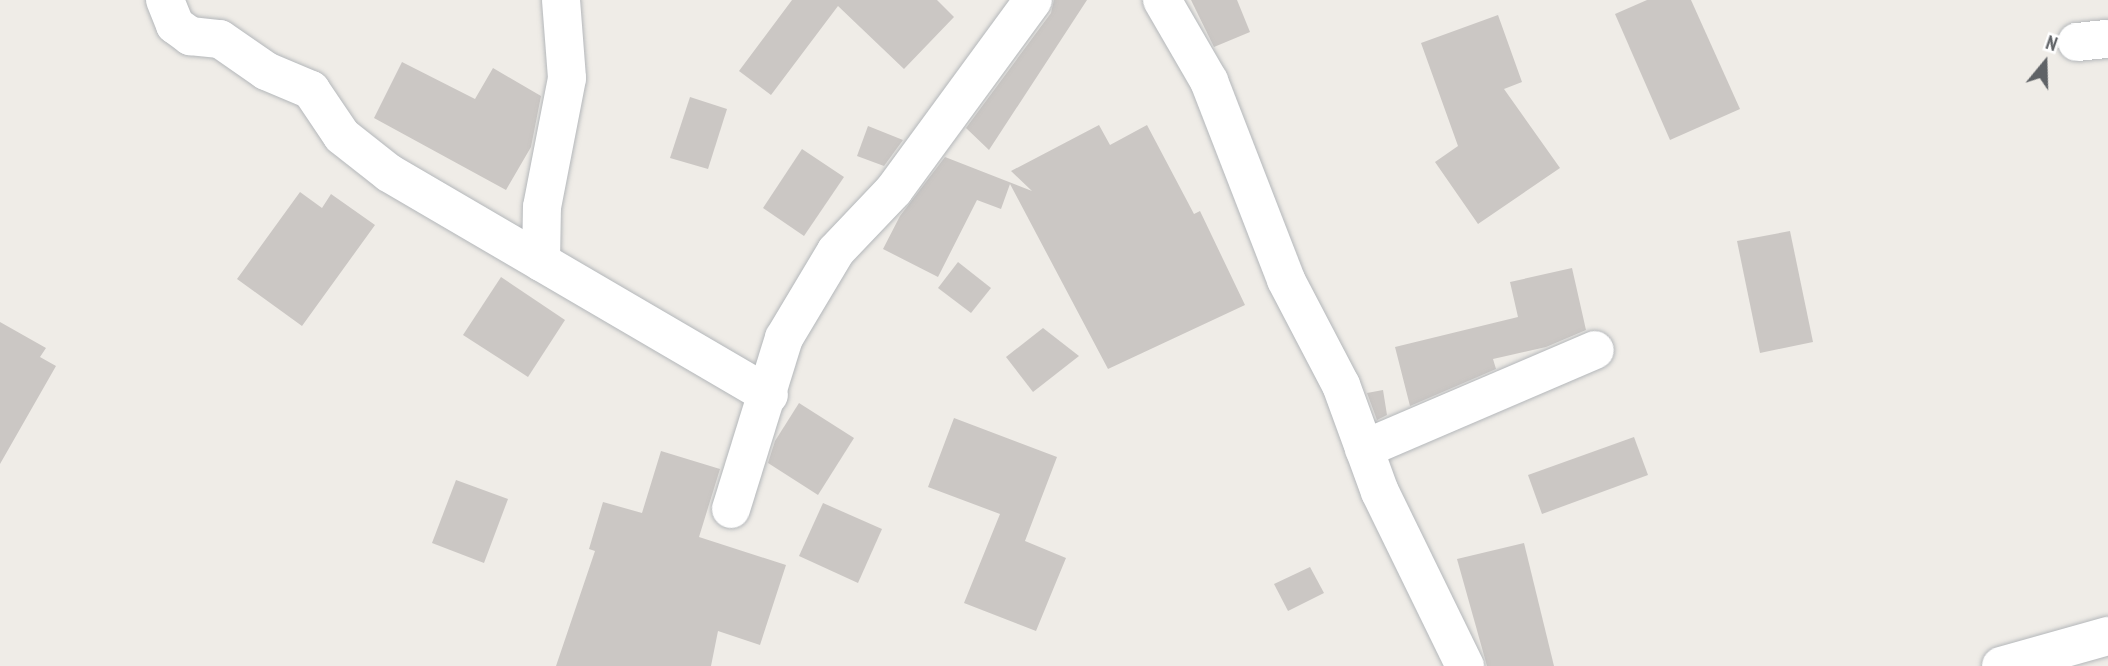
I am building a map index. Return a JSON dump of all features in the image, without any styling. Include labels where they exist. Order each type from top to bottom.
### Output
[{"type":"street","points":[[165,0],[175,25],[190,36],[220,39],[266,71],[311,90],[342,136],[389,173],[769,395]]},
{"type":"street","points":[[541,262],[542,207],[567,78],[561,0]]},
{"type":"street","points":[[731,509],[769,395],[784,338],[836,251],[894,190],[1032,0]]},
{"type":"street","points":[[1161,0],[1209,81],[1286,279],[1342,385],[1380,492],[1465,666]]},
{"type":"street","points":[[1364,449],[1595,350]]},
{"type":"street","points":[[2001,666],[2108,636]]},
{"type":"building","points":[[792,0],[937,0],[954,17],[904,69],[838,6],[771,95],[739,71]]},
{"type":"building","points":[[1054,0],[1087,0],[989,150],[966,128],[1051,13]]},
{"type":"building","points":[[1191,0],[1237,0],[1250,32],[1214,47]]},
{"type":"building","points":[[1647,0],[1691,0],[1740,109],[1670,140],[1615,14]]},
{"type":"building","points":[[1498,15],[1522,82],[1504,89],[1560,168],[1478,224],[1435,162],[1458,146],[1421,43]]},
{"type":"building","points":[[402,62],[475,99],[493,68],[541,96],[531,147],[506,190],[374,118]]},
{"type":"building","points":[[690,97],[727,109],[708,169],[670,158]]},
{"type":"building","points":[[1099,125],[1110,145],[1147,125],[1194,214],[1200,211],[1245,305],[1108,369],[1010,184],[1001,209],[977,200],[938,277],[883,249],[900,216],[945,157],[1032,191],[1011,171]]},
{"type":"building","points":[[868,126],[903,140],[884,166],[857,156]]},
{"type":"building","points":[[802,149],[844,177],[804,236],[763,208]]},
{"type":"building","points":[[300,192],[322,208],[331,194],[375,225],[302,326],[237,279]]},
{"type":"building","points":[[1790,231],[1813,342],[1760,353],[1737,241]]},
{"type":"building","points":[[958,262],[991,288],[971,313],[938,288]]},
{"type":"building","points":[[1572,268],[1586,330],[1546,347],[1493,359],[1496,369],[1410,406],[1395,347],[1518,317],[1510,282]]},
{"type":"building","points":[[501,277],[565,320],[528,377],[463,335]]},
{"type":"building","points":[[0,322],[46,348],[40,357],[56,366],[0,464]]},
{"type":"building","points":[[1043,328],[1079,356],[1033,392],[1006,357]]},
{"type":"building","points":[[1383,390],[1387,415],[1377,420],[1367,393]]},
{"type":"building","points":[[799,403],[854,438],[818,495],[768,463],[775,441]]},
{"type":"building","points":[[954,418],[1057,457],[1025,541],[1066,558],[1036,631],[964,603],[1000,514],[928,487]]},
{"type":"building","points":[[1634,437],[1648,475],[1542,514],[1528,475]]},
{"type":"building","points":[[661,451],[720,469],[699,537],[786,565],[760,645],[718,631],[711,666],[556,666],[595,551],[589,549],[603,502],[642,513]]},
{"type":"building","points":[[456,480],[508,499],[484,563],[432,543]]},
{"type":"building","points":[[823,503],[882,529],[858,583],[799,556]]},
{"type":"building","points":[[1524,543],[1554,666],[1487,666],[1457,559]]},
{"type":"building","points":[[1310,567],[1324,593],[1288,611],[1274,584]]}]
